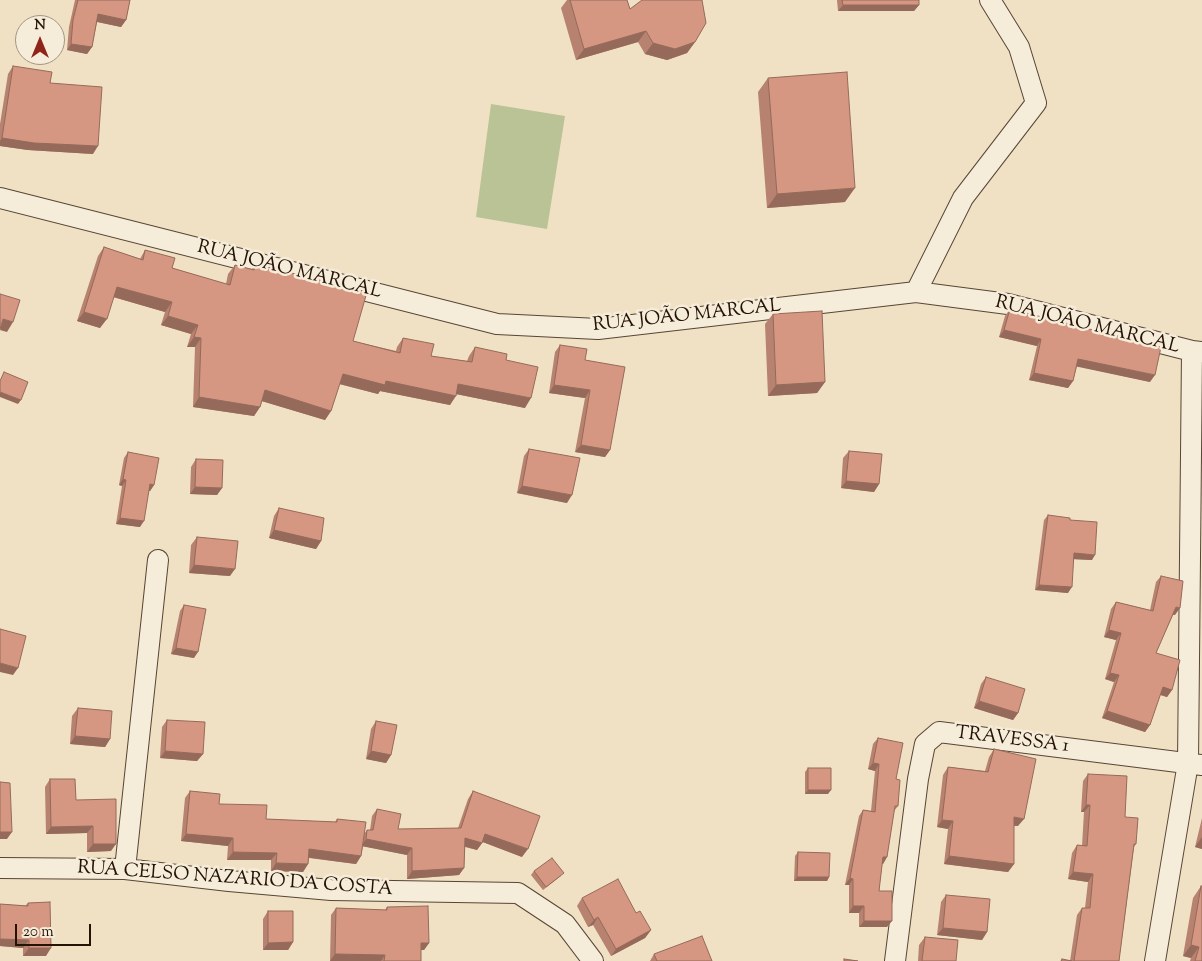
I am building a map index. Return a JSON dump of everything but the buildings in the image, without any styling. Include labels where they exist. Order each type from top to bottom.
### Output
[{"type":"street","points":[[916,292],[963,198],[1036,103],[1019,48],[990,0]]},
{"type":"street","name":"RUA JOÃO MARCAL","points":[[0,198],[497,324],[598,329],[916,292],[1008,304],[1197,352]]},
{"type":"street","points":[[1155,961],[1195,764],[1197,352]]},
{"type":"street","points":[[125,869],[158,560]]},
{"type":"street","name":"TRAVESSA 1","points":[[895,961],[918,779],[925,744],[939,732],[1195,764]]},
{"type":"street","name":"RUA CELSO NAZARIO DA COSTA","points":[[0,868],[125,869],[331,890],[518,893],[566,924],[593,961]]},
{"type":"green space","points":[[491,104],[565,116],[547,229],[476,217]]}]
